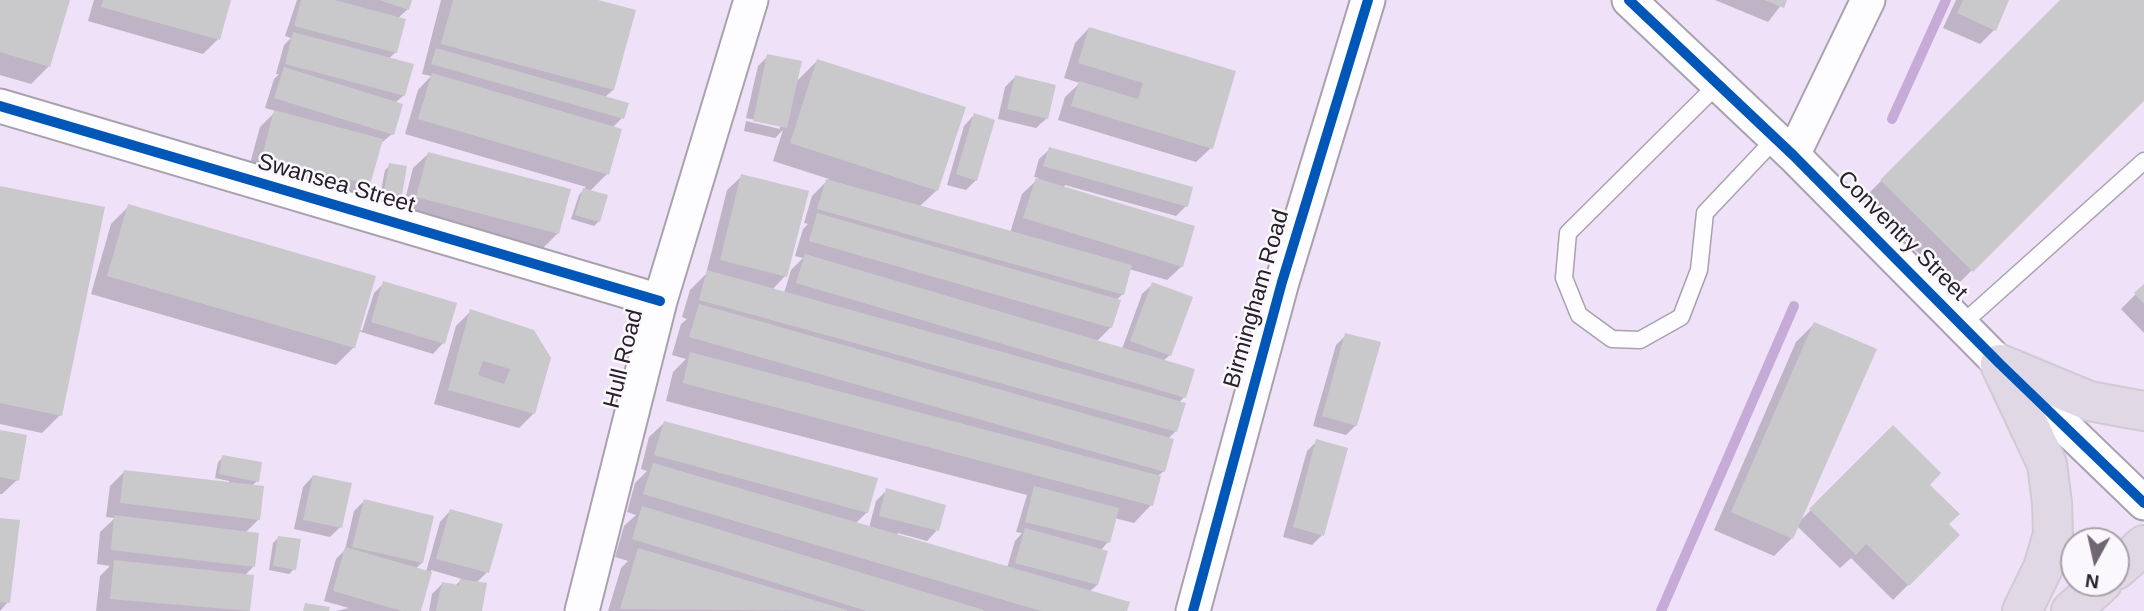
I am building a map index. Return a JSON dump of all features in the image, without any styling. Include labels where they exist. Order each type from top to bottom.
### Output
[{"type":"highway","points":[[2000,364],[2089,401],[2144,411]]},
{"type":"highway","points":[[2000,364],[2047,464],[2052,503],[2053,534],[2043,568],[2022,611]]},
{"type":"highway","points":[[2130,558],[2144,545]]},
{"type":"highway","points":[[2071,611],[2086,597]]},
{"type":"street","name":"Hull Road","points":[[582,611],[660,302],[751,0]]},
{"type":"street","name":"Birmingham Road","points":[[1193,611],[1282,282],[1368,0]]},
{"type":"street","name":"Conventry Street","points":[[1629,0],[1784,147],[2000,364],[2144,503]]},
{"type":"street","points":[[1784,147],[1868,0]]},
{"type":"street","name":"Swansea Street","points":[[0,106],[660,302]]},
{"type":"lane","points":[[1718,84],[1568,233],[1564,278],[1580,315],[1612,338],[1640,340],[1682,317],[1699,270],[1705,213],[1784,147]]},
{"type":"lane","points":[[1961,325],[2144,161]]},
{"type":"shaded area","points":[[0,0],[2144,0],[2144,611],[0,611]]},
{"type":"building","points":[[0,0],[70,0],[50,67],[0,52]]},
{"type":"building","points":[[103,0],[231,0],[220,40],[101,7]]},
{"type":"building","points":[[301,0],[335,0],[406,19],[397,53],[294,26]]},
{"type":"building","points":[[379,0],[412,0],[409,10]]},
{"type":"building","points":[[453,0],[598,0],[636,10],[614,90],[441,44]]},
{"type":"building","points":[[1764,0],[1787,0],[1784,8]]},
{"type":"building","points":[[1963,0],[2009,0],[1996,31],[1957,13]]},
{"type":"building","points":[[2060,0],[2144,0],[2144,101],[1973,272],[1880,180]]},
{"type":"building","points":[[1089,27],[1236,71],[1213,149],[1071,106],[1079,81],[1138,99],[1143,83],[1078,63]]},
{"type":"building","points":[[293,32],[414,64],[405,96],[285,64]]},
{"type":"building","points":[[436,48],[629,103],[624,119],[431,64]]},
{"type":"building","points":[[767,54],[802,61],[787,128],[753,121]]},
{"type":"building","points":[[817,59],[966,107],[938,191],[790,143]]},
{"type":"building","points":[[284,67],[403,104],[394,135],[274,98]]},
{"type":"building","points":[[432,73],[622,129],[609,175],[418,119]]},
{"type":"building","points":[[1015,75],[1056,85],[1048,119],[1007,109]]},
{"type":"building","points":[[274,110],[383,139],[370,185],[262,157]]},
{"type":"building","points":[[974,113],[995,120],[977,181],[956,174]]},
{"type":"building","points":[[1049,147],[1193,187],[1188,207],[1043,166]]},
{"type":"building","points":[[428,152],[571,189],[559,234],[416,197]]},
{"type":"building","points":[[389,163],[407,166],[402,195],[384,191]]},
{"type":"building","points":[[741,174],[809,191],[787,277],[720,260]]},
{"type":"building","points":[[1036,178],[1195,226],[1183,267],[1023,218]]},
{"type":"building","points":[[826,179],[1132,265],[1124,295],[817,209]]},
{"type":"building","points":[[0,186],[105,207],[62,416],[0,403]]},
{"type":"building","points":[[583,188],[608,195],[600,222],[575,215]]},
{"type":"building","points":[[128,204],[376,276],[355,348],[107,276]]},
{"type":"building","points":[[817,213],[1121,300],[1112,328],[809,241]]},
{"type":"building","points":[[805,254],[1195,369],[1186,398],[796,283]]},
{"type":"building","points":[[707,270],[1186,403],[1177,432],[699,300]]},
{"type":"building","points":[[383,281],[457,303],[445,344],[371,322]]},
{"type":"building","points":[[1152,282],[1193,297],[1171,356],[1130,341]]},
{"type":"building","points":[[2144,284],[2144,304],[2134,293]]},
{"type":"building","points":[[699,304],[1174,439],[1165,472],[689,337]]},
{"type":"building","points":[[470,309],[534,330],[551,358],[535,414],[448,390]],"holes":[[[483,361],[510,369],[504,384],[478,375]]]},
{"type":"building","points":[[1814,322],[1877,349],[1793,539],[1731,512]]},
{"type":"building","points":[[1345,333],[1381,342],[1357,426],[1322,416]]},
{"type":"building","points":[[690,352],[1161,476],[1153,506],[683,383]]},
{"type":"building","points":[[664,421],[878,478],[868,513],[654,455]]},
{"type":"building","points":[[1893,425],[1941,473],[1930,485],[1960,514],[1949,524],[1960,535],[1909,586],[1866,544],[1856,555],[1809,509]]},
{"type":"building","points":[[0,430],[27,435],[19,481],[0,477]]},
{"type":"building","points":[[1316,439],[1348,448],[1324,536],[1293,527]]},
{"type":"building","points":[[222,455],[262,462],[259,482],[219,474]]},
{"type":"building","points":[[653,463],[1130,602],[1127,611],[1041,611],[643,494]]},
{"type":"building","points":[[124,470],[264,486],[260,520],[120,503]]},
{"type":"building","points":[[313,475],[352,483],[342,528],[303,520]]},
{"type":"building","points":[[1034,486],[1119,508],[1110,543],[1025,522]]},
{"type":"building","points":[[886,488],[946,505],[939,531],[879,516]]},
{"type":"building","points":[[364,499],[434,516],[423,563],[352,547]]},
{"type":"building","points":[[642,506],[984,610],[867,611],[632,539]]},
{"type":"building","points":[[450,509],[503,524],[489,573],[436,559]]},
{"type":"building","points":[[114,515],[259,533],[255,567],[111,550]]},
{"type":"building","points":[[0,518],[20,520],[10,603],[0,602]]},
{"type":"building","points":[[1025,528],[1108,551],[1098,585],[1015,563]]},
{"type":"building","points":[[278,536],[301,539],[296,570],[273,566]]},
{"type":"building","points":[[345,547],[432,572],[421,611],[402,611],[333,591]]},
{"type":"building","points":[[638,548],[847,610],[847,611],[620,609]]},
{"type":"building","points":[[114,560],[254,575],[250,611],[110,599]]},
{"type":"building","points":[[460,579],[487,583],[482,611],[436,611],[442,582],[459,585]]},
{"type":"building","points":[[305,603],[330,607],[329,611],[303,611]]},
{"type":"waterway","points":[[1892,119],[1946,0]]},
{"type":"waterway","points":[[1661,611],[1794,306]]},
{"type":"cycle path","points":[[1193,611],[1282,282],[1368,0]]},
{"type":"cycle path","points":[[1629,0],[1793,155],[2000,364],[2144,503]]},
{"type":"cycle path","points":[[0,106],[660,301]]}]
